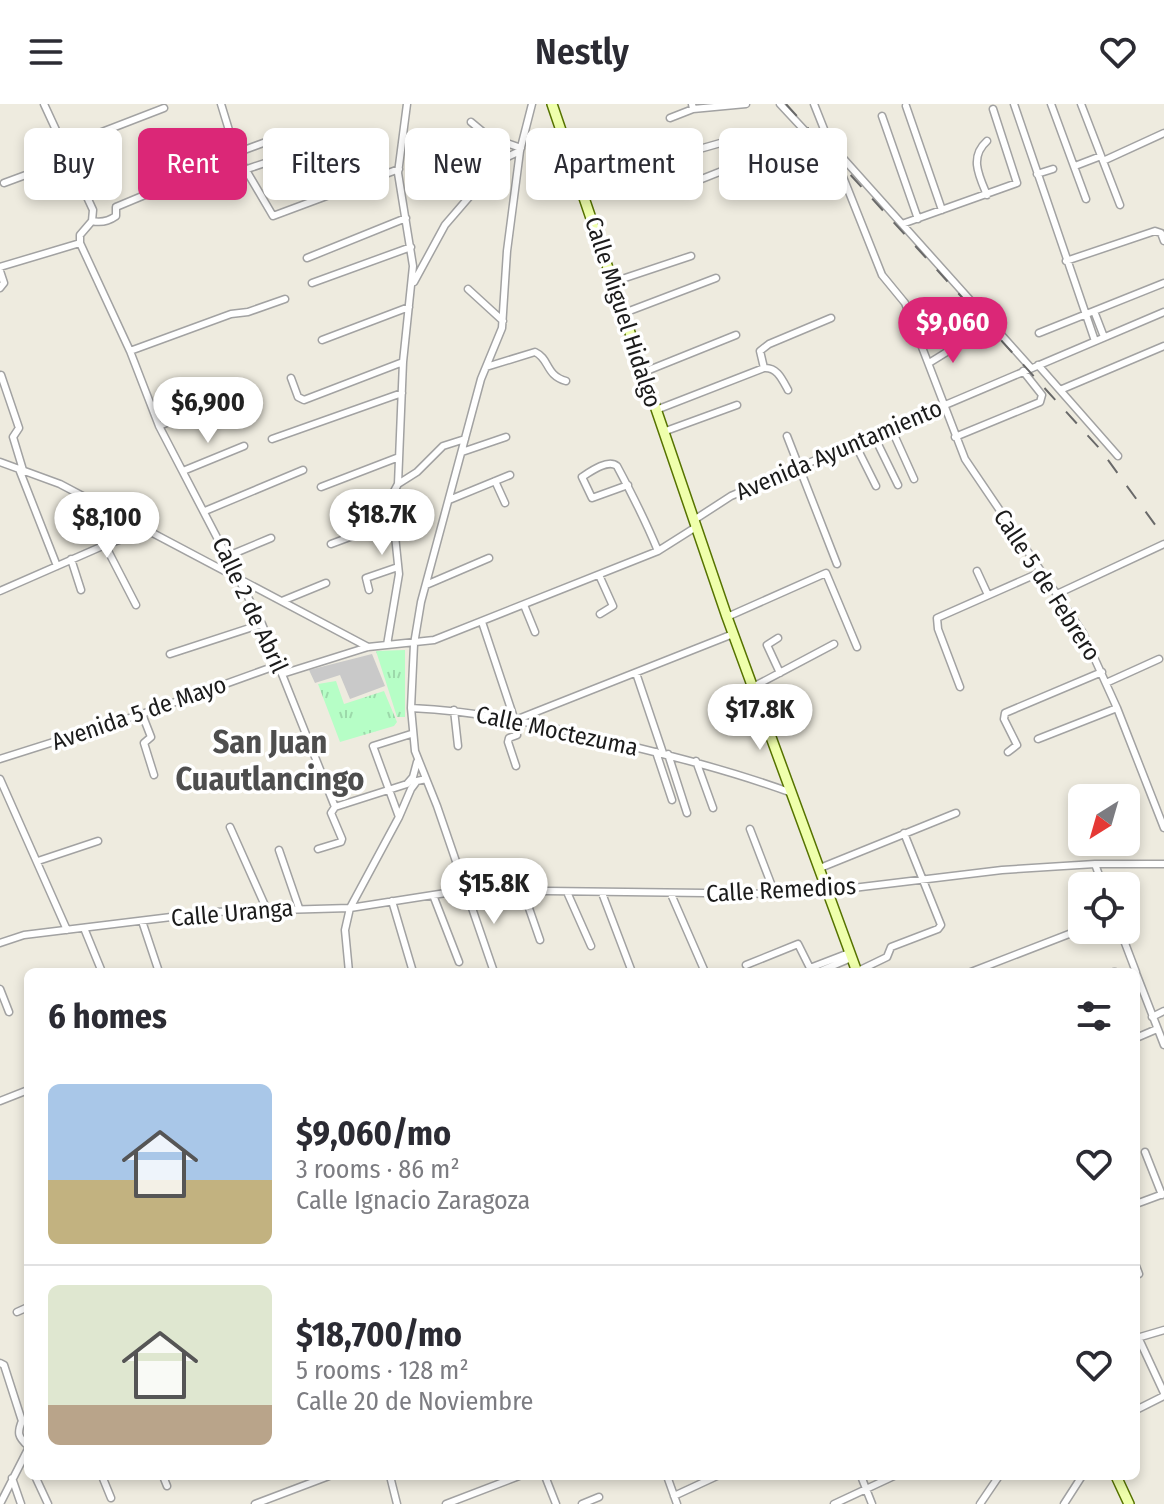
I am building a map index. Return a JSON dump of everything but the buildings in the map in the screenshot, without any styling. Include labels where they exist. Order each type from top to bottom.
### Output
[{"type":"street","points":[[44,104],[55,128]]},
{"type":"street","points":[[221,104],[228,128]]},
{"type":"street","points":[[387,645],[398,567],[391,497],[398,484],[403,362],[413,284],[411,247],[399,169],[407,104]]},
{"type":"street","points":[[493,968],[418,760],[411,734],[411,708],[414,644],[426,585],[485,367],[499,339],[503,321],[507,251],[520,149],[532,104]]},
{"type":"street","name":"Calle Miguel Hidalgo","points":[[552,104],[727,617],[854,968]]},
{"type":"street","points":[[670,118],[692,106],[746,104]]},
{"type":"street","points":[[780,104],[802,128]]},
{"type":"street","name":"Calle 5 de Febrero","points":[[814,104],[823,128]]},
{"type":"street","points":[[1014,104],[1095,341]]},
{"type":"street","points":[[1051,104],[1086,199]]},
{"type":"street","points":[[1081,104],[1120,205]]},
{"type":"street","points":[[906,106],[942,210]]},
{"type":"street","points":[[112,128],[164,108]]},
{"type":"street","points":[[902,224],[1015,185],[1018,180],[993,109]]},
{"type":"street","points":[[882,116],[918,219]]},
{"type":"street","points":[[471,122],[489,137],[520,149]]},
{"type":"street","points":[[1075,166],[1164,133]]},
{"type":"street","points":[[987,141],[979,148],[976,159],[987,195]]},
{"type":"street","points":[[413,284],[445,225],[501,160],[520,149]]},
{"type":"street","points":[[847,162],[1118,456]]},
{"type":"street","points":[[263,164],[247,169],[273,216],[399,169]]},
{"type":"street","points":[[1037,174],[1053,169]]},
{"type":"street","points":[[4,183],[24,176]]},
{"type":"street","name":"Calle 5 de Febrero","points":[[847,188],[882,275],[905,303],[955,437],[977,478],[1083,633],[1117,708],[1164,828]]},
{"type":"street","points":[[92,221],[104,222],[113,218],[116,207],[138,198]]},
{"type":"street","points":[[0,288],[4,283],[0,269],[80,243],[80,235],[92,221],[93,210],[88,200]]},
{"type":"street","points":[[307,258],[406,218]]},
{"type":"street","points":[[1066,261],[1157,230],[1164,241]]},
{"type":"street","name":"Calle 2 de Abril","points":[[80,243],[130,351],[159,426],[242,580],[262,624],[335,807],[331,813],[341,842],[318,849]]},
{"type":"street","points":[[312,283],[411,247]]},
{"type":"street","points":[[613,282],[691,256]]},
{"type":"street","points":[[624,313],[716,278]]},
{"type":"street","points":[[1039,333],[1164,283]]},
{"type":"street","points":[[468,289],[503,321]]},
{"type":"street","points":[[130,351],[231,314],[248,312],[285,299]]},
{"type":"street","points":[[322,340],[409,307]]},
{"type":"street","points":[[1094,311],[1104,337]]},
{"type":"street","name":"Avenida Ayuntamiento","points":[[282,674],[368,647],[434,640],[658,551],[731,496],[1164,312]]},
{"type":"street","points":[[764,368],[760,351],[769,344],[831,318]]},
{"type":"street","points":[[644,372],[736,335]]},
{"type":"street","points":[[929,363],[963,342]]},
{"type":"street","points":[[1060,390],[1164,346]]},
{"type":"street","points":[[485,367],[535,352],[542,356],[553,375],[566,381]]},
{"type":"street","points":[[291,378],[298,397],[304,400],[403,362]]},
{"type":"street","points":[[656,410],[764,368],[777,372],[788,390]]},
{"type":"street","points":[[955,437],[1040,402],[1042,395],[1023,371]]},
{"type":"street","points":[[1,375],[18,419],[19,428],[13,437],[21,470],[57,566]]},
{"type":"street","points":[[272,439],[402,393]]},
{"type":"street","points":[[663,432],[737,405]]},
{"type":"street","points":[[159,426],[191,413]]},
{"type":"street","points":[[891,428],[914,479]]},
{"type":"street","points":[[787,436],[837,564]]},
{"type":"street","points":[[874,436],[898,485]]},
{"type":"street","points":[[462,452],[506,437]]},
{"type":"street","points":[[398,484],[417,472],[443,446],[465,439]]},
{"type":"street","points":[[855,444],[876,486]]},
{"type":"street","points":[[183,471],[244,446]]},
{"type":"street","points":[[321,487],[399,457]]},
{"type":"street","points":[[0,462],[60,484],[368,647]]},
{"type":"street","points":[[628,485],[592,498],[582,477],[613,463],[628,485],[658,551]]},
{"type":"street","points":[[205,511],[303,470]]},
{"type":"street","points":[[449,500],[510,475]]},
{"type":"street","points":[[495,481],[505,503]]},
{"type":"street","points":[[331,544],[393,521]]},
{"type":"street","points":[[0,591],[147,530]]},
{"type":"street","points":[[228,556],[271,538]]},
{"type":"street","points":[[1057,594],[1164,544]]},
{"type":"street","points":[[105,545],[136,605]]},
{"type":"street","points":[[426,585],[489,558]]},
{"type":"street","points":[[71,559],[81,590]]},
{"type":"street","points":[[369,590],[366,578],[398,567]]},
{"type":"street","points":[[977,571],[988,595]]},
{"type":"street","points":[[960,687],[938,629],[937,618],[1041,572]]},
{"type":"street","points":[[727,617],[826,573],[857,647]]},
{"type":"street","points":[[599,575],[613,606],[600,614]]},
{"type":"street","points":[[282,601],[326,583]]},
{"type":"street","points":[[524,605],[535,632]]},
{"type":"street","points":[[482,622],[516,718],[517,735],[509,738],[508,742],[516,766]]},
{"type":"street","points":[[170,654],[262,624]]},
{"type":"street","points":[[516,718],[733,634]]},
{"type":"street","points":[[778,638],[767,645],[780,673]]},
{"type":"street","points":[[753,687],[834,644]]},
{"type":"street","points":[[1106,683],[1159,659]]},
{"type":"street","name":"Avenida 5 de Mayo","points":[[0,759],[142,714],[278,665]]},
{"type":"street","points":[[1008,752],[1017,742],[1003,717],[1005,713],[1102,672]]},
{"type":"street","points":[[636,673],[662,753],[687,813]]},
{"type":"street","name":"Calle Moctezuma","points":[[411,708],[516,718],[696,761],[793,793]]},
{"type":"street","points":[[1038,739],[1117,708]]},
{"type":"street","points":[[454,710],[458,746]]},
{"type":"street","points":[[142,714],[151,737],[144,743],[154,775]]},
{"type":"street","points":[[399,817],[373,746],[411,734]]},
{"type":"street","points":[[662,753],[672,800]]},
{"type":"street","points":[[335,807],[407,784],[413,777],[418,760]]},
{"type":"street","points":[[696,761],[713,808]]},
{"type":"street","points":[[0,779],[67,930]]},
{"type":"street","points":[[349,968],[345,930],[350,908],[414,784],[426,779]]},
{"type":"street","points":[[1155,802],[1164,798]]},
{"type":"street","points":[[820,868],[956,813]]},
{"type":"street","points":[[230,827],[267,910]]},
{"type":"street","points":[[750,829],[775,894]]},
{"type":"street","points":[[864,968],[887,957],[891,947],[939,928],[940,921],[904,833]]},
{"type":"street","points":[[38,861],[98,841]]},
{"type":"street","points":[[279,850],[299,908]]},
{"type":"street","points":[[1095,864],[1098,872]]},
{"type":"street","name":"Calle Remedios","points":[[465,890],[775,894],[1095,864],[1164,864]]},
{"type":"street","name":"Calle Uranga","points":[[0,943],[24,935],[212,912],[350,908],[465,890]]},
{"type":"street","points":[[523,891],[540,940]]},
{"type":"street","points":[[567,892],[591,946]]},
{"type":"street","points":[[602,893],[630,968]]},
{"type":"street","points":[[671,894],[703,968]]},
{"type":"street","points":[[433,895],[459,962]]},
{"type":"street","points":[[392,901],[412,968]]},
{"type":"street","points":[[142,921],[158,968]]},
{"type":"street","points":[[84,928],[100,968]]},
{"type":"street","points":[[981,968],[1068,934]]},
{"type":"street","points":[[746,965],[798,944],[810,968],[850,956]]},
{"type":"street","points":[[1125,944],[1134,968]]},
{"type":"street","points":[[826,968],[850,956]]},
{"type":"street","points":[[1140,983],[1164,1045]]},
{"type":"street","points":[[0,989],[9,1012]]},
{"type":"street","points":[[1152,1017],[1164,1011]]},
{"type":"street","points":[[1140,1036],[1157,1029]]},
{"type":"street","points":[[0,1101],[24,1092]]},
{"type":"street","points":[[1140,1203],[1163,1194],[1145,1152]]},
{"type":"street","points":[[17,1312],[24,1309]]},
{"type":"street","points":[[1140,1337],[1164,1330]]},
{"type":"street","points":[[1140,1344],[1164,1394],[1140,1408]]},
{"type":"street","points":[[0,1363],[4,1365],[22,1421],[18,1431],[24,1447]]},
{"type":"street","points":[[0,1504],[24,1458]]},
{"type":"street","points":[[12,1478],[21,1504]]},
{"type":"street","points":[[37,1480],[48,1504]]},
{"type":"street","points":[[104,1480],[111,1498]]},
{"type":"street","points":[[165,1480],[167,1486]]},
{"type":"street","points":[[255,1504],[318,1480]]},
{"type":"street","points":[[391,1480],[397,1504]]},
{"type":"street","points":[[446,1504],[509,1480]]},
{"type":"street","points":[[547,1480],[556,1504]]},
{"type":"street","points":[[668,1480],[675,1500],[710,1480]]},
{"type":"street","points":[[863,1480],[872,1504]]},
{"type":"street","points":[[834,1504],[887,1480]]},
{"type":"street","points":[[982,1503],[996,1480]]},
{"type":"street","points":[[1064,1504],[1079,1480]]},
{"type":"street","points":[[1118,1480],[1129,1504]]},
{"type":"street","points":[[582,1504],[599,1497]]},
{"type":"shaded area","points":[[372,654],[385,686],[350,699],[340,675],[315,683],[309,670]]},
{"type":"green space","points":[[405,650],[405,717],[397,717],[376,651]]},
{"type":"green space","points":[[336,681],[344,704],[384,691],[397,722],[394,726],[340,742],[318,684]]},
{"type":"railway","points":[[786,104],[1100,449],[1164,537]]},
{"type":"district","name":"San Juan Cuautlancingo","points":[[270,760]]}]
